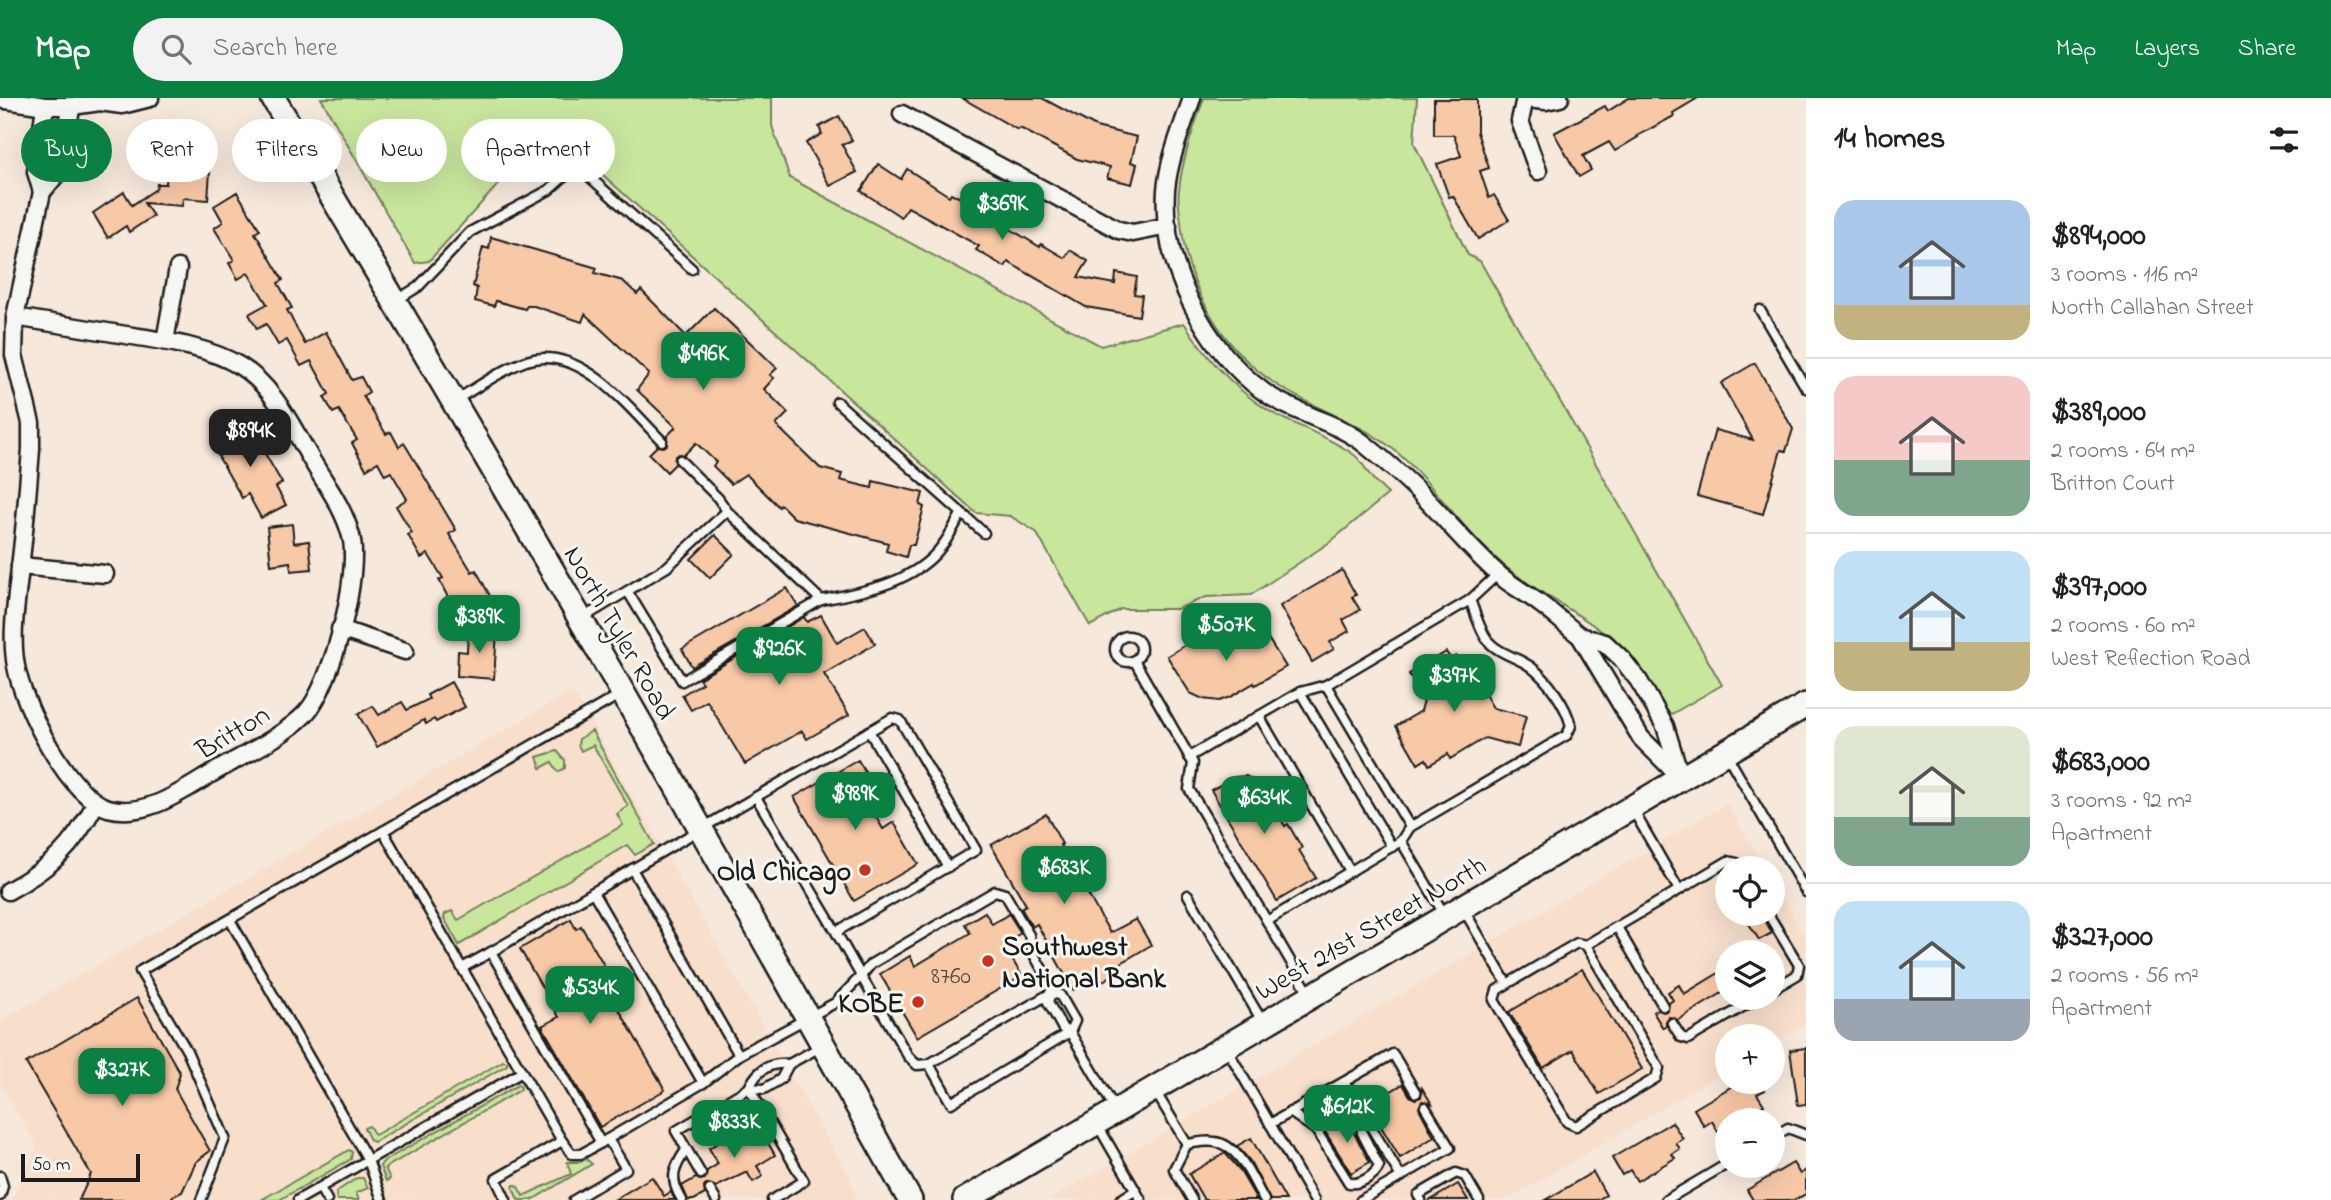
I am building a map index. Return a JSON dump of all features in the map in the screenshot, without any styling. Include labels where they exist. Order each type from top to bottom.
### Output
[{"type":"main road","name":"North Tyler Road","points":[[273,98],[581,620],[910,1200]]},
{"type":"main road","name":"West 21st Street North","points":[[965,1200],[1806,705]]},
{"type":"street","points":[[0,99],[45,106],[72,106],[104,100],[122,105],[150,98]]},
{"type":"street","points":[[1192,98],[1170,163],[1166,191],[1168,226],[1180,279],[1219,348],[1241,374],[1266,394],[1340,428],[1365,444],[1418,490],[1498,574],[1580,636],[1641,738],[1681,778]]},
{"type":"street","points":[[1538,171],[1520,121],[1525,99],[1560,98]]},
{"type":"street","points":[[42,192],[36,172],[45,106]]},
{"type":"street","points":[[8,891],[58,858],[71,844],[96,803],[72,781],[59,763],[24,697],[16,666],[14,640],[32,449],[31,422],[14,355],[15,317],[42,192],[56,175],[72,106]]},
{"type":"street","points":[[902,114],[1119,230],[1133,233],[1168,226]]},
{"type":"street","points":[[165,341],[178,268]]},
{"type":"street","name":"Britton","points":[[15,317],[165,341],[227,359],[260,381],[273,396],[328,487],[351,535],[354,556],[352,583],[326,680],[306,713],[291,726],[185,789],[151,806],[124,811],[96,803]]},
{"type":"street","points":[[20,566],[105,574]]},
{"type":"street","points":[[340,629],[405,651]]},
{"type":"street","points":[[1580,636],[1605,643],[1639,681],[1665,726],[1681,778]]},
{"type":"lane","points":[[395,301],[418,287],[470,232],[549,190],[558,182]]},
{"type":"lane","points":[[596,182],[692,269]]},
{"type":"lane","points":[[1760,310],[1806,388]]},
{"type":"lane","points":[[453,402],[528,360],[553,358],[577,365],[601,381],[662,442]]},
{"type":"lane","points":[[837,402],[984,533]]},
{"type":"lane","points":[[680,460],[718,498],[727,511],[821,600]]},
{"type":"lane","points":[[581,620],[667,567],[727,511]]},
{"type":"lane","points":[[628,592],[682,681],[821,600],[883,587],[926,562],[941,547],[962,513]]},
{"type":"lane","points":[[1189,757],[1300,692],[1326,685],[1470,600],[1498,574]]},
{"type":"lane","points":[[1267,921],[1392,847],[1401,841],[1410,827],[1567,735],[1572,726],[1569,715],[1546,682],[1530,666],[1495,648],[1489,642],[1470,600]]},
{"type":"lane","points":[[1134,660],[1193,763],[1189,789],[1311,996]]},
{"type":"lane","points":[[1326,685],[1410,827]]},
{"type":"lane","points":[[1300,692],[1392,847]]},
{"type":"lane","points":[[201,1200],[225,1138],[187,1051],[140,971],[623,693]]},
{"type":"lane","points":[[1259,716],[1350,871]]},
{"type":"lane","points":[[462,968],[869,731],[892,718],[900,720],[976,850],[836,932]]},
{"type":"lane","points":[[869,731],[948,867]]},
{"type":"lane","points":[[1726,752],[1806,892]]},
{"type":"lane","points":[[756,797],[908,1056],[917,1065],[929,1064],[1051,993],[1060,995],[1075,1021],[1070,1032],[951,1102],[929,1064]]},
{"type":"lane","points":[[1631,808],[1679,890]]},
{"type":"lane","points":[[383,831],[572,1154],[581,1154],[604,1141],[703,1083],[739,1055],[835,1003],[871,964],[995,891],[1005,894],[1029,934],[1032,953],[1050,983],[1048,1002],[1063,1028],[1070,1032],[1142,1200]]},
{"type":"lane","points":[[1401,841],[1507,984]]},
{"type":"lane","points":[[632,869],[739,1055]]},
{"type":"lane","points":[[1586,945],[1660,1068],[1656,1078],[1576,1126],[1567,1122],[1494,1000],[1497,990],[1577,943],[1586,945],[1715,869]]},
{"type":"lane","points":[[593,892],[703,1083]]},
{"type":"lane","points":[[1188,895],[1263,1024]]},
{"type":"lane","points":[[230,920],[368,1160],[382,1200]]},
{"type":"lane","points":[[1617,927],[1663,1006]]},
{"type":"lane","points":[[1785,942],[1799,965],[1797,975],[1785,982]]},
{"type":"lane","points":[[491,952],[604,1141],[626,1169],[574,1200]]},
{"type":"lane","points":[[1672,1023],[1681,1037],[1688,1038],[1737,1010]]},
{"type":"lane","points":[[701,1174],[676,1131],[749,1088],[764,1089],[781,1079],[789,1064],[823,1045]]},
{"type":"lane","points":[[1225,1046],[1314,1200]]},
{"type":"lane","points":[[1270,1124],[1393,1054],[1416,1093]]},
{"type":"lane","points":[[749,1088],[755,1074],[775,1063],[789,1064]]},
{"type":"lane","points":[[298,1200],[522,1072]]},
{"type":"lane","points":[[1344,1082],[1401,1177]]},
{"type":"lane","points":[[749,1088],[804,1181],[772,1200]]},
{"type":"lane","points":[[1153,1089],[1187,1144]]},
{"type":"lane","points":[[1290,1112],[1316,1130],[1360,1200],[1450,1148],[1425,1107]]},
{"type":"lane","points":[[1349,1184],[1363,1181],[1376,1172],[1378,1166],[1362,1133],[1360,1108]]},
{"type":"lane","points":[[1785,1130],[1788,1128],[1806,1135]]},
{"type":"lane","points":[[506,1200],[496,1179],[562,1141]]},
{"type":"lane","points":[[1187,1144],[1215,1142],[1231,1148],[1264,1200]]},
{"type":"lane","points":[[1187,1144],[1174,1169],[1192,1200]]},
{"type":"lane","points":[[682,1200],[674,1187],[675,1167],[687,1150]]},
{"type":"lane","points":[[1666,1200],[1715,1171]]},
{"type":"lane","points":[[1420,1198],[1456,1173],[1465,1176],[1479,1200]]},
{"type":"lane","points":[[0,1176],[3,1186],[0,1196]]},
{"type":"lane","points":[[320,1188],[327,1200]]},
{"type":"lane","points":[[710,1190],[716,1200]]},
{"type":"lane","points":[[1120,1200],[1136,1191]]},
{"type":"shaded area","points":[[573,691],[850,1178],[856,1196],[854,1200],[12,1200],[37,1146],[0,1083],[0,1021]]},
{"type":"shaded area","points":[[1727,804],[1758,856],[1715,856],[1715,926],[1785,926],[1785,903],[1806,939],[1806,1024],[1785,1036],[1785,1024],[1715,1024],[1715,1077],[1507,1200],[1049,1200]]},
{"type":"green space","points":[[321,98],[772,98],[772,126],[790,178],[1101,346],[1184,323],[1215,364],[1251,399],[1353,454],[1388,494],[1330,542],[1251,595],[1206,597],[1177,609],[1121,609],[1090,626],[1036,532],[1010,516],[976,513],[611,182],[615,182],[615,119],[461,119],[461,182],[500,182],[429,261],[415,263],[369,182],[447,182],[447,119],[356,119],[356,159],[342,135],[342,119],[333,119]]},
{"type":"green space","points":[[1204,98],[1417,98],[1414,143],[1468,255],[1480,261],[1722,685],[1670,715],[1628,654],[1598,628],[1530,585],[1499,561],[1393,449],[1365,431],[1277,385],[1239,353],[1210,314],[1199,293],[1191,270],[1181,222],[1178,198],[1183,167]]},
{"type":"green space","points":[[592,731],[654,844],[635,855],[627,845],[459,945],[444,918],[445,914],[452,911],[458,920],[623,825],[617,814],[628,806],[593,745],[581,751],[578,745],[579,739]]},
{"type":"green space","points":[[557,751],[565,760],[565,768],[558,772],[552,762],[541,768],[537,757]]},
{"type":"green space","points":[[503,1061],[507,1062],[507,1065],[374,1142],[370,1140],[364,1128],[369,1126],[375,1135]]},
{"type":"green space","points":[[518,1085],[520,1090],[385,1168],[390,1179],[386,1181],[380,1166],[384,1161]]},
{"type":"green space","points":[[349,1150],[352,1152],[351,1159],[279,1200],[261,1200]]},
{"type":"green space","points":[[586,1159],[592,1164],[532,1200],[518,1200],[514,1185],[517,1185],[523,1196],[571,1174],[567,1162],[581,1162]]},
{"type":"green space","points":[[357,1178],[363,1178],[368,1188],[356,1193],[359,1200],[337,1200],[336,1192]]},
{"type":"building","points":[[962,98],[1042,98],[1096,127],[1137,137],[1131,162],[1137,164],[1132,184],[1107,178],[1110,167],[1077,159]]},
{"type":"building","points":[[1629,98],[1698,98],[1673,113],[1674,116],[1615,151],[1609,142],[1583,156],[1591,170],[1579,177],[1554,133],[1605,106],[1608,111]]},
{"type":"building","points":[[1434,99],[1477,99],[1477,132],[1489,168],[1480,171],[1489,198],[1494,195],[1509,220],[1478,239],[1453,196],[1449,197],[1437,164],[1461,156],[1454,135],[1434,135]]},
{"type":"building","points":[[839,116],[852,140],[842,145],[857,172],[830,186],[806,143],[822,134],[819,127]]},
{"type":"building","points":[[878,164],[901,179],[907,169],[949,196],[951,193],[978,207],[977,209],[1040,247],[1041,244],[1065,258],[1070,250],[1088,261],[1078,277],[1115,284],[1116,273],[1137,277],[1134,294],[1142,295],[1139,316],[1086,307],[1008,262],[1005,267],[976,250],[979,246],[908,207],[901,217],[861,191]]},
{"type":"building","points":[[209,182],[208,200],[183,198],[182,206],[144,203],[153,216],[129,232],[126,226],[108,238],[93,213],[124,192],[132,205],[156,189],[157,184]]},
{"type":"building","points":[[237,192],[260,230],[255,233],[283,280],[278,283],[292,308],[287,310],[305,344],[326,332],[352,380],[361,377],[369,392],[363,396],[386,434],[391,432],[399,447],[404,443],[456,530],[449,534],[472,572],[476,570],[496,607],[468,622],[457,602],[452,605],[439,580],[443,578],[428,554],[421,558],[408,535],[412,533],[396,506],[407,499],[391,472],[385,475],[378,462],[366,469],[352,443],[357,440],[339,410],[333,413],[324,397],[329,394],[311,361],[301,366],[287,340],[278,345],[266,324],[257,329],[249,314],[267,304],[248,273],[238,279],[229,263],[234,260],[214,228],[223,222],[214,206]]},
{"type":"building","points":[[491,237],[597,268],[595,273],[623,281],[637,294],[641,290],[686,336],[714,308],[777,368],[770,375],[774,378],[764,389],[788,413],[776,425],[820,468],[842,474],[840,480],[872,488],[873,481],[923,493],[920,505],[924,507],[914,545],[909,545],[906,557],[886,551],[888,543],[794,518],[746,474],[731,484],[713,466],[716,462],[696,443],[684,455],[675,456],[675,464],[667,472],[649,454],[657,446],[667,445],[667,436],[676,427],[637,390],[649,374],[585,314],[582,322],[534,306],[527,306],[525,309],[496,301],[494,306],[475,301],[477,288],[473,286],[483,247],[489,249]]},
{"type":"building","points":[[1755,363],[1793,429],[1786,451],[1781,450],[1763,514],[1697,496],[1715,430],[1753,440],[1721,383]]},
{"type":"building","points":[[237,420],[246,436],[253,433],[282,483],[276,487],[286,505],[261,518],[248,494],[242,498],[218,456],[224,453],[213,433]]},
{"type":"building","points":[[292,524],[294,543],[309,541],[312,569],[291,571],[290,562],[271,565],[267,527]]},
{"type":"building","points":[[715,535],[734,554],[710,578],[691,559]]},
{"type":"building","points":[[1342,570],[1356,595],[1352,597],[1360,610],[1343,620],[1349,631],[1330,642],[1334,649],[1312,662],[1280,606]]},
{"type":"building","points":[[787,588],[798,606],[692,667],[682,649]]},
{"type":"building","points":[[821,615],[837,643],[865,627],[875,644],[824,674],[849,715],[807,739],[802,731],[745,764],[707,701],[691,710],[682,695],[702,683],[699,679],[804,617],[807,622]]},
{"type":"building","points":[[1257,621],[1286,667],[1219,701],[1203,699],[1190,693],[1167,656],[1211,630],[1219,643]]},
{"type":"building","points":[[468,629],[497,631],[494,679],[457,676],[458,651],[467,652]]},
{"type":"building","points":[[1446,652],[1451,659],[1456,656],[1467,675],[1472,672],[1493,708],[1526,716],[1518,747],[1485,738],[1450,759],[1448,754],[1429,765],[1426,759],[1418,764],[1396,726],[1421,711],[1424,700],[1409,674]]},
{"type":"building","points":[[451,682],[465,707],[436,722],[434,719],[426,724],[424,720],[377,747],[358,714],[373,706],[379,715],[402,702],[407,710],[429,699],[427,695]]},
{"type":"building","points":[[858,760],[871,782],[860,789],[883,829],[894,822],[918,864],[854,901],[794,797]]},
{"type":"building","points":[[1246,776],[1260,784],[1285,826],[1288,824],[1302,848],[1299,850],[1316,878],[1277,901],[1211,790],[1235,777]]},
{"type":"building","points":[[1046,814],[1062,844],[1060,845],[1110,933],[1136,919],[1151,945],[1113,968],[1116,973],[1103,981],[1099,975],[1073,990],[1037,924],[1032,927],[1021,908],[1026,905],[991,845]]},
{"type":"building","points":[[985,912],[992,924],[1009,914],[1021,933],[1003,944],[1022,976],[917,1037],[880,974],[910,956],[915,966],[970,933],[965,924]]},
{"type":"building","points":[[571,919],[576,929],[581,926],[604,965],[596,969],[665,1090],[600,1127],[542,1026],[559,1017],[520,949]]},
{"type":"building","points":[[1750,926],[1768,926],[1772,933],[1759,940]]},
{"type":"building","points":[[1582,969],[1642,1069],[1599,1094],[1573,1050],[1543,1068],[1509,1012]]},
{"type":"building","points":[[1715,975],[1715,997],[1678,1020],[1669,1017],[1663,1028],[1653,1012],[1657,1009],[1664,1012],[1668,1010],[1669,1003],[1673,1000],[1668,992],[1679,985],[1684,994]]},
{"type":"building","points":[[137,998],[180,1073],[175,1089],[210,1151],[196,1162],[182,1192],[171,1200],[79,1200],[91,1174],[26,1063]]},
{"type":"building","points":[[1806,1048],[1806,1104],[1798,1105],[1790,1050]]},
{"type":"building","points":[[1403,1084],[1415,1099],[1421,1097],[1422,1088],[1432,1104],[1422,1101],[1419,1108],[1434,1137],[1400,1158],[1368,1105]]},
{"type":"building","points":[[1719,1094],[1757,1094],[1764,1105],[1759,1108],[1715,1108],[1715,1126],[1712,1121],[1704,1126],[1694,1109]]},
{"type":"building","points":[[1345,1117],[1370,1162],[1351,1173],[1324,1130]]},
{"type":"building","points":[[755,1121],[775,1155],[757,1166],[763,1176],[753,1182],[747,1172],[716,1187],[707,1184],[704,1187],[705,1194],[688,1200],[682,1186],[696,1178],[705,1179],[707,1171],[718,1164],[709,1148]]},
{"type":"building","points":[[1672,1122],[1683,1139],[1676,1143],[1680,1149],[1672,1154],[1675,1158],[1637,1181],[1630,1170],[1622,1175],[1612,1158]]},
{"type":"building","points":[[1251,1138],[1286,1200],[1270,1200],[1250,1161],[1237,1146]]},
{"type":"building","points":[[1225,1153],[1239,1169],[1257,1200],[1204,1200],[1189,1174]]},
{"type":"building","points":[[1793,1163],[1800,1174],[1806,1170],[1806,1194],[1795,1200],[1753,1200],[1747,1190],[1767,1178],[1785,1178],[1785,1168]]},
{"type":"building","points":[[1593,1172],[1606,1195],[1597,1200],[1546,1200]]},
{"type":"building","points":[[652,1177],[664,1196],[671,1192],[675,1200],[614,1200]]},
{"type":"building","points":[[1458,1184],[1468,1200],[1431,1200]]},
{"type":"place","name":"Old Chicago","points":[[865,870]]},
{"type":"place","name":"Southwest National Bank","points":[[988,961]]},
{"type":"place","name":"KOBE","points":[[918,1002]]}]
